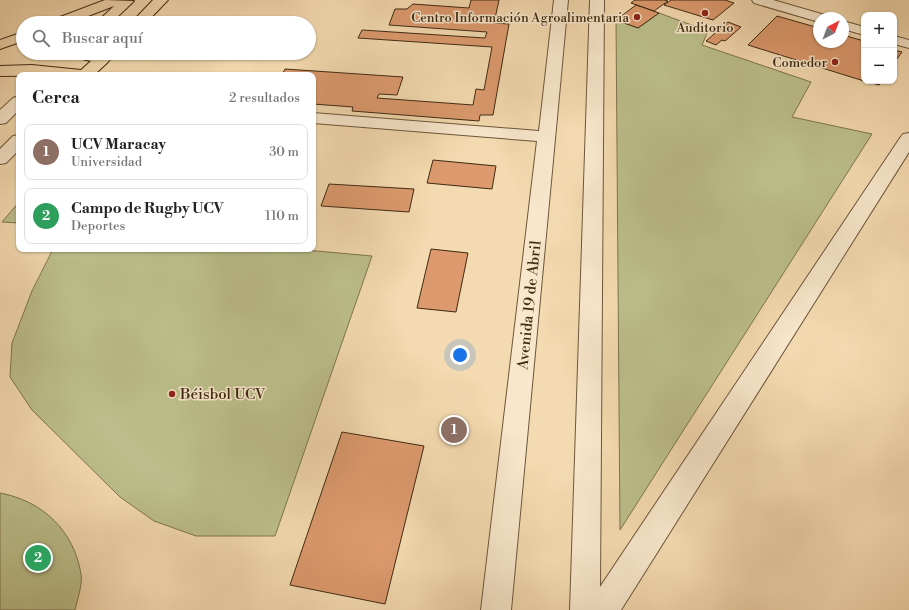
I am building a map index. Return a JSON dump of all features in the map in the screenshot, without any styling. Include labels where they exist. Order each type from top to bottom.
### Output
[{"type":"main road","points":[[75,16],[117,0]]},
{"type":"main road","points":[[111,16],[128,0]]},
{"type":"main road","points":[[145,16],[161,0]]},
{"type":"main road","points":[[0,45],[16,39]]},
{"type":"main road","points":[[0,49],[16,48]]},
{"type":"main road","points":[[49,72],[62,60]]},
{"type":"main road","points":[[88,72],[101,60]]},
{"type":"main road","points":[[0,71],[19,69],[41,72]]},
{"type":"main road","points":[[0,78],[16,80]]},
{"type":"street","name":"Avenida 19 de Abril","points":[[496,610],[561,0]]},
{"type":"street","points":[[585,610],[597,0]]},
{"type":"street","points":[[759,0],[813,16]]},
{"type":"street","points":[[849,27],[861,30]]},
{"type":"street","points":[[897,41],[909,44]]},
{"type":"street","points":[[0,119],[16,104]]},
{"type":"street","points":[[316,118],[547,137]]},
{"type":"street","points":[[603,610],[909,138]]},
{"type":"street","points":[[0,159],[16,143]]},
{"type":"green space","points":[[659,13],[708,31],[702,45],[811,82],[792,117],[872,134],[620,530],[616,20],[638,28]]},
{"type":"green space","points":[[16,206],[16,223],[2,222]]},
{"type":"green space","name":"Béisbol UCV","points":[[316,251],[372,256],[275,536],[196,536],[154,521],[120,497],[32,410],[10,377],[12,343],[32,291],[52,252]]},
{"type":"green space","points":[[0,493],[16,497],[30,503],[54,520],[64,532],[71,544],[81,574],[81,587],[75,610],[0,610]]},
{"type":"building","points":[[471,0],[499,0],[494,23],[509,24],[493,115],[480,115],[479,121],[352,111],[353,107],[316,104],[316,72],[284,72],[285,69],[403,77],[397,95],[379,94],[377,98],[473,105],[476,89],[484,90],[492,47],[358,38],[362,30],[485,38],[487,32],[389,25],[395,9],[407,9],[413,4],[469,8]]},
{"type":"building","points":[[635,0],[668,1],[654,11],[631,3]]},
{"type":"building","name":"Auditorio","points":[[671,0],[725,0],[734,3],[713,20],[664,5]]},
{"type":"building","name":"Centro Información Agroalimentaria","points":[[636,5],[659,13],[638,28],[616,20]]},
{"type":"building","name":"Comedor","points":[[777,16],[813,26],[813,48],[849,48],[849,37],[861,40],[861,80],[748,45]]},
{"type":"building","points":[[728,22],[741,27],[725,41],[722,40],[716,45],[706,41]]},
{"type":"building","points":[[897,51],[902,52],[897,59]]},
{"type":"building","points":[[433,160],[496,166],[492,189],[427,183]]},
{"type":"building","points":[[329,184],[414,189],[409,212],[321,206]]},
{"type":"building","points":[[431,249],[468,253],[456,312],[417,308]]},
{"type":"building","points":[[342,432],[424,446],[385,604],[290,585]]},
{"type":"place","name":"Auditorio","points":[[705,13]]},
{"type":"place","name":"Centro Información Agroalimentaria","points":[[637,17]]},
{"type":"place","name":"Comedor","points":[[835,62]]},
{"type":"place","name":"Béisbol UCV","points":[[172,394]]},
{"type":"place","name":"UCV Maracay","points":[[454,430]]},
{"type":"place","name":"Campo de Rugby UCV","points":[[38,558]]}]
